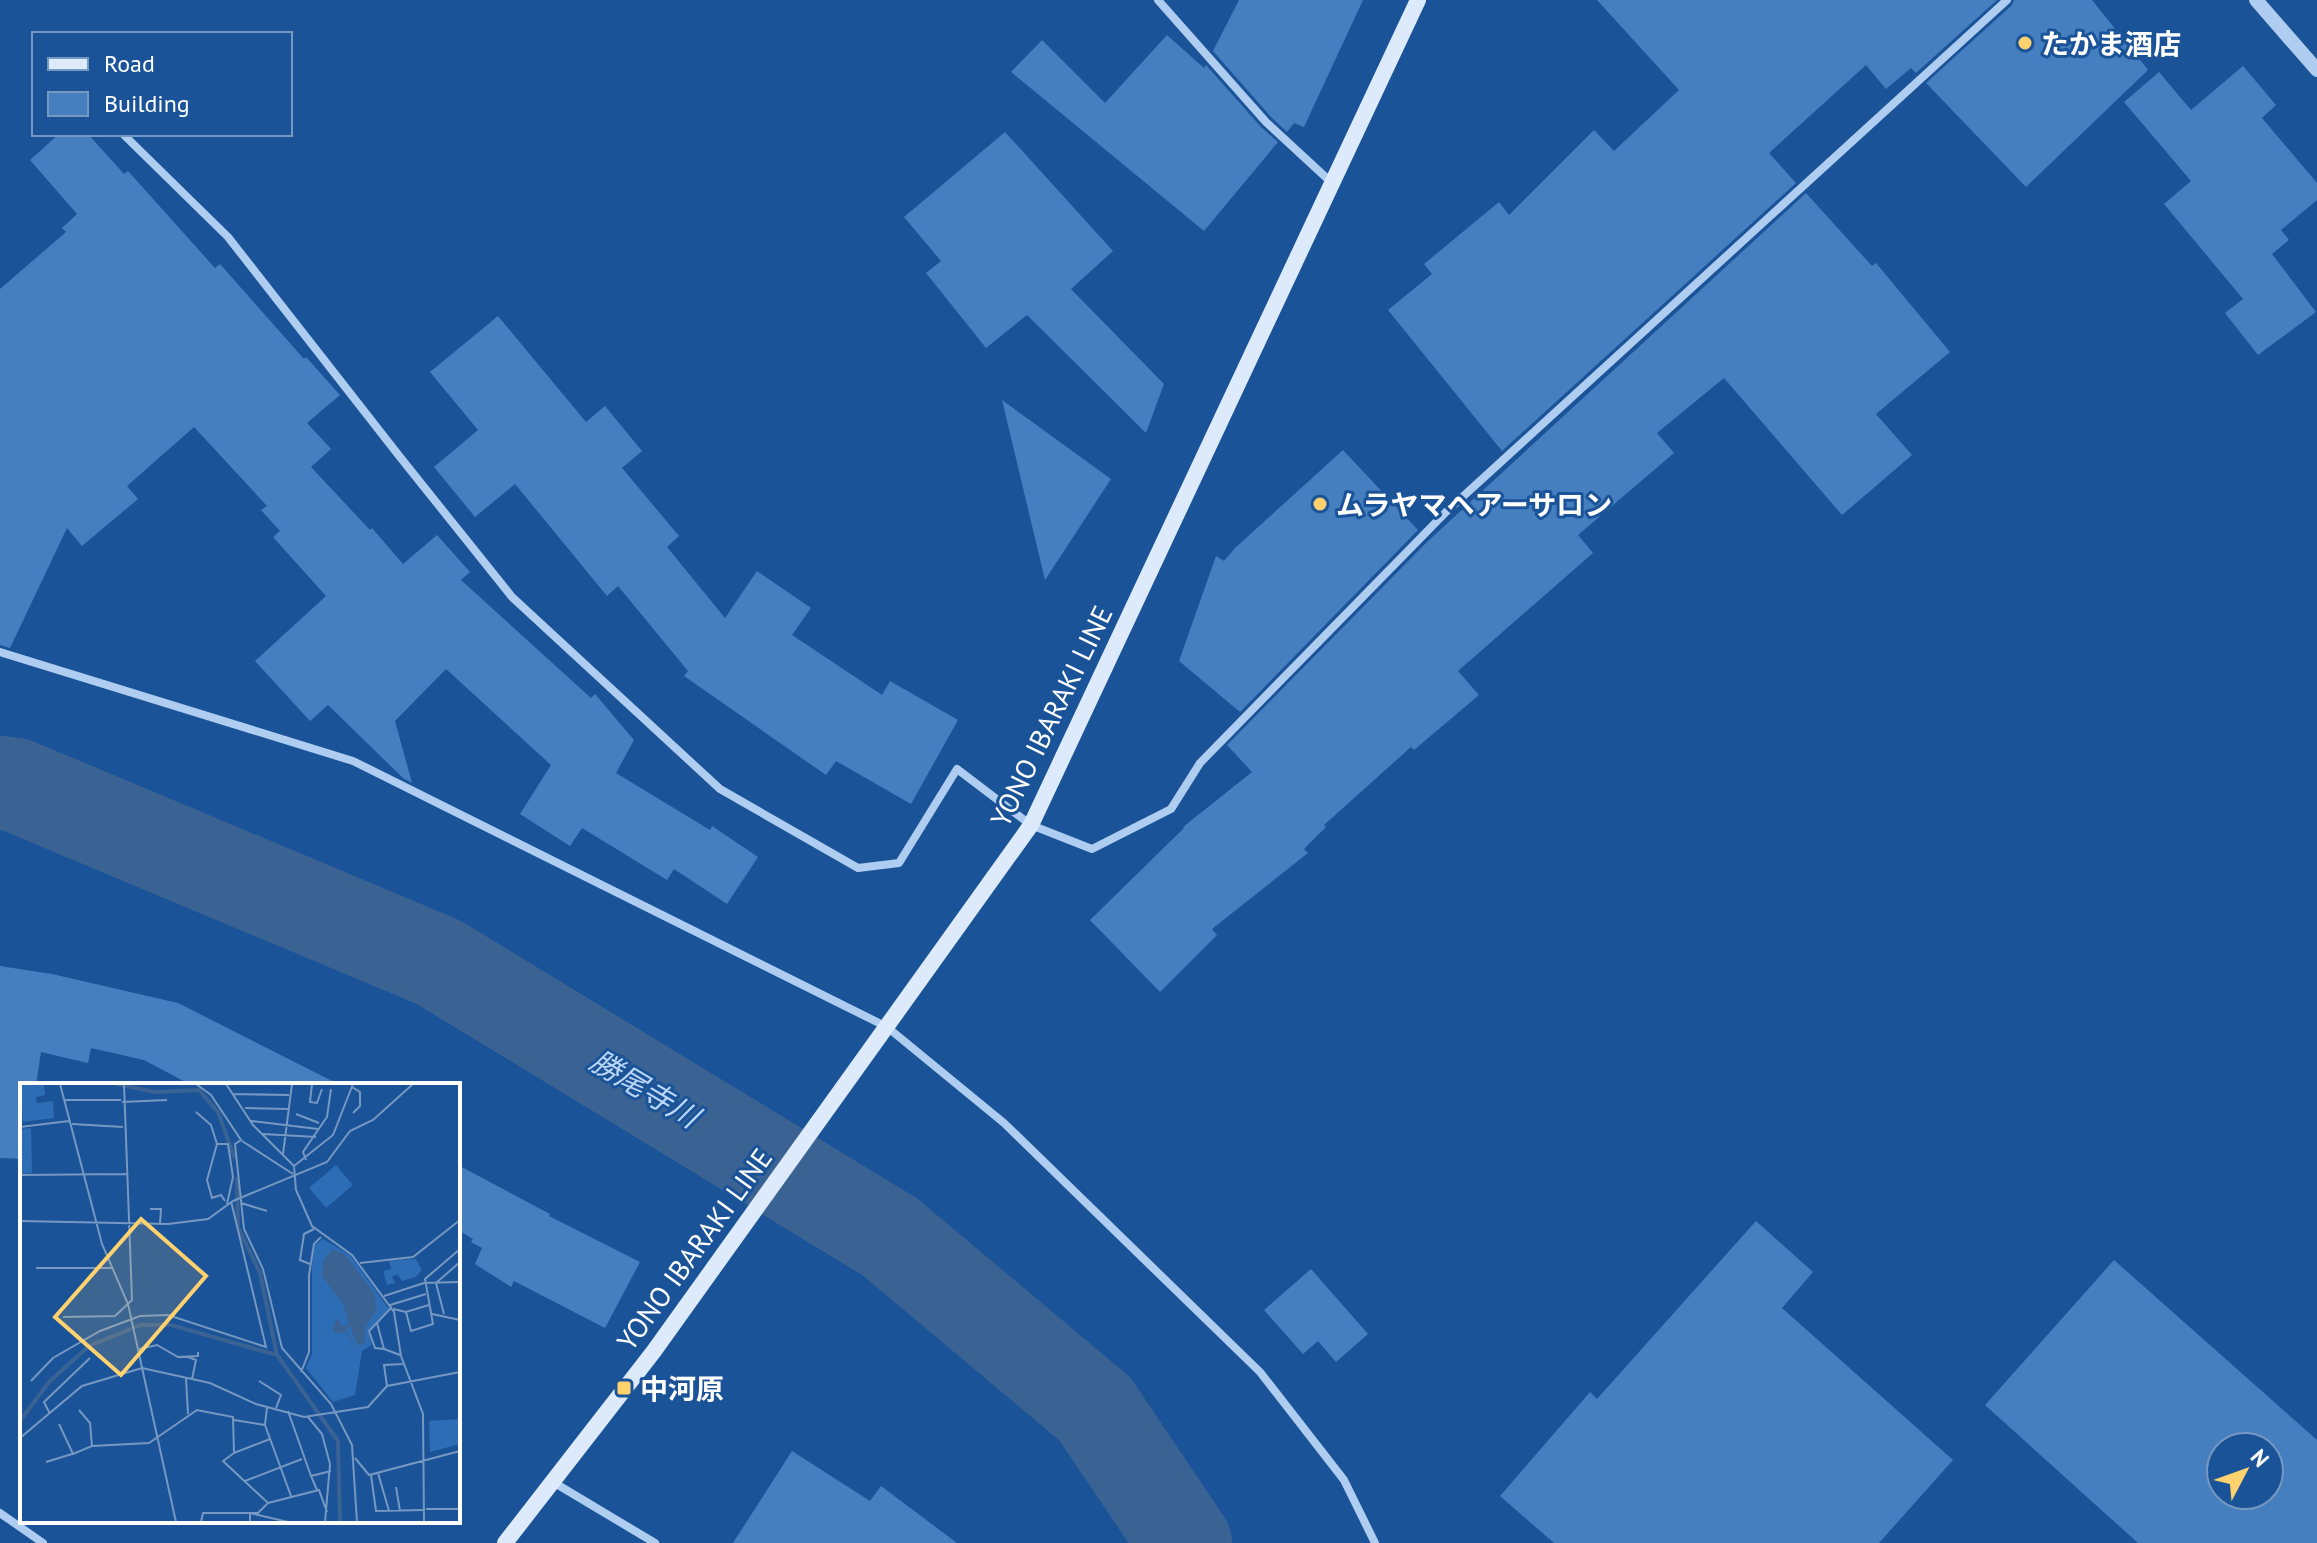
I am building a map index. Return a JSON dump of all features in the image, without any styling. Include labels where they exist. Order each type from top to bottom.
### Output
[{"type":"main road","name":"YONO IBARAKI LINE","points":[[505,1543],[654,1351],[1031,825],[1418,0]]},
{"type":"street","points":[[1158,0],[1266,122],[1332,183]]},
{"type":"street","points":[[125,136],[228,237],[512,597],[720,789],[858,868],[899,863],[957,769],[1031,825],[1092,849],[1171,809],[1200,763],[1446,512],[2007,0]]},
{"type":"street","points":[[2256,0],[2317,70]]},
{"type":"street","points":[[0,652],[353,761],[887,1027],[1004,1123],[1260,1372],[1344,1480],[1375,1543]]},
{"type":"street","points":[[553,1482],[655,1543]]},
{"type":"street","points":[[0,1513],[43,1543]]},
{"type":"building","points":[[1239,0],[1363,0],[1304,127],[1294,123],[1287,132],[1213,51]]},
{"type":"building","points":[[1597,0],[1997,0],[1916,73],[1911,68],[1886,89],[1866,65],[1769,153],[1796,183],[1502,451],[1388,310],[1432,274],[1424,264],[1499,202],[1509,215],[1594,130],[1614,151],[1679,90]]},
{"type":"building","points":[[2014,0],[2092,0],[2148,70],[2026,187],[1926,83]]},
{"type":"building","points":[[1167,35],[1204,68],[1206,65],[1278,142],[1204,231],[1011,72],[1042,40],[1105,103]]},
{"type":"building","points":[[2243,66],[2276,105],[2262,118],[2317,183],[2317,200],[2281,230],[2289,240],[2272,254],[2316,312],[2258,355],[2225,313],[2243,299],[2164,204],[2191,181],[2124,102],[2159,72],[2191,110]]},
{"type":"building","points":[[1005,132],[1113,251],[1071,289],[1164,384],[1146,433],[1027,315],[986,348],[926,273],[941,261],[904,217]]},
{"type":"building","points":[[57,136],[90,136],[124,174],[128,171],[215,268],[220,264],[340,395],[307,423],[331,449],[311,467],[403,564],[437,535],[470,572],[461,580],[591,698],[595,694],[634,740],[616,773],[710,830],[712,826],[758,857],[727,904],[674,869],[667,880],[582,828],[570,846],[520,814],[551,765],[446,669],[395,721],[412,783],[403,778],[328,705],[310,721],[255,661],[326,596],[273,537],[280,531],[261,510],[267,506],[194,427],[127,486],[138,499],[82,546],[67,528],[10,648],[0,645],[0,289],[66,232],[62,228],[77,214],[30,160]]},
{"type":"building","points":[[1806,193],[1872,266],[1876,263],[1950,352],[1876,414],[1912,455],[1842,515],[1724,378],[1657,433],[1674,453],[1578,535],[1593,553],[1458,671],[1479,695],[1414,750],[1411,747],[1324,825],[1326,827],[1304,849],[1308,853],[1212,929],[1217,935],[1160,992],[1090,920],[1183,827],[1252,772],[1227,745],[1428,541]]},
{"type":"building","points":[[498,316],[586,422],[605,406],[642,451],[622,468],[679,536],[667,547],[725,618],[757,571],[811,608],[792,635],[882,695],[890,681],[958,720],[911,804],[836,761],[826,775],[684,676],[688,671],[618,586],[607,596],[515,484],[475,517],[434,467],[478,430],[430,372]]},
{"type":"building","points":[[1002,400],[1111,479],[1045,580]]},
{"type":"building","points":[[1343,450],[1418,530],[1240,712],[1179,661],[1216,556],[1224,561]]},
{"type":"building","points":[[0,966],[52,974],[178,1003],[336,1083],[187,1083],[144,1060],[91,1048],[88,1063],[41,1052],[36,1083],[20,1083],[20,1159],[0,1158]]},
{"type":"building","points":[[460,1166],[640,1262],[605,1328],[514,1281],[511,1287],[475,1264],[482,1248],[471,1242],[473,1239],[460,1231]]},
{"type":"building","points":[[1756,1221],[1813,1272],[1782,1308],[1953,1460],[1879,1543],[1554,1543],[1500,1496],[1590,1392],[1597,1399]]},
{"type":"building","points":[[2114,1260],[2317,1440],[2317,1543],[2138,1543],[1985,1405]]},
{"type":"building","points":[[1311,1269],[1368,1334],[1336,1362],[1318,1341],[1303,1354],[1264,1310]]},
{"type":"building","points":[[792,1451],[870,1501],[881,1486],[957,1543],[733,1543]]},
{"type":"waterway","name":"勝尾寺川","points":[[0,783],[16,785],[438,962],[890,1237],[1095,1409],[1185,1543]]},
{"type":"place","name":"たかま酒店","points":[[2025,43]]},
{"type":"place","name":"ムラヤマヘアーサロン","points":[[1320,504]]},
{"type":"place","name":"中河原","points":[[624,1388]]}]
